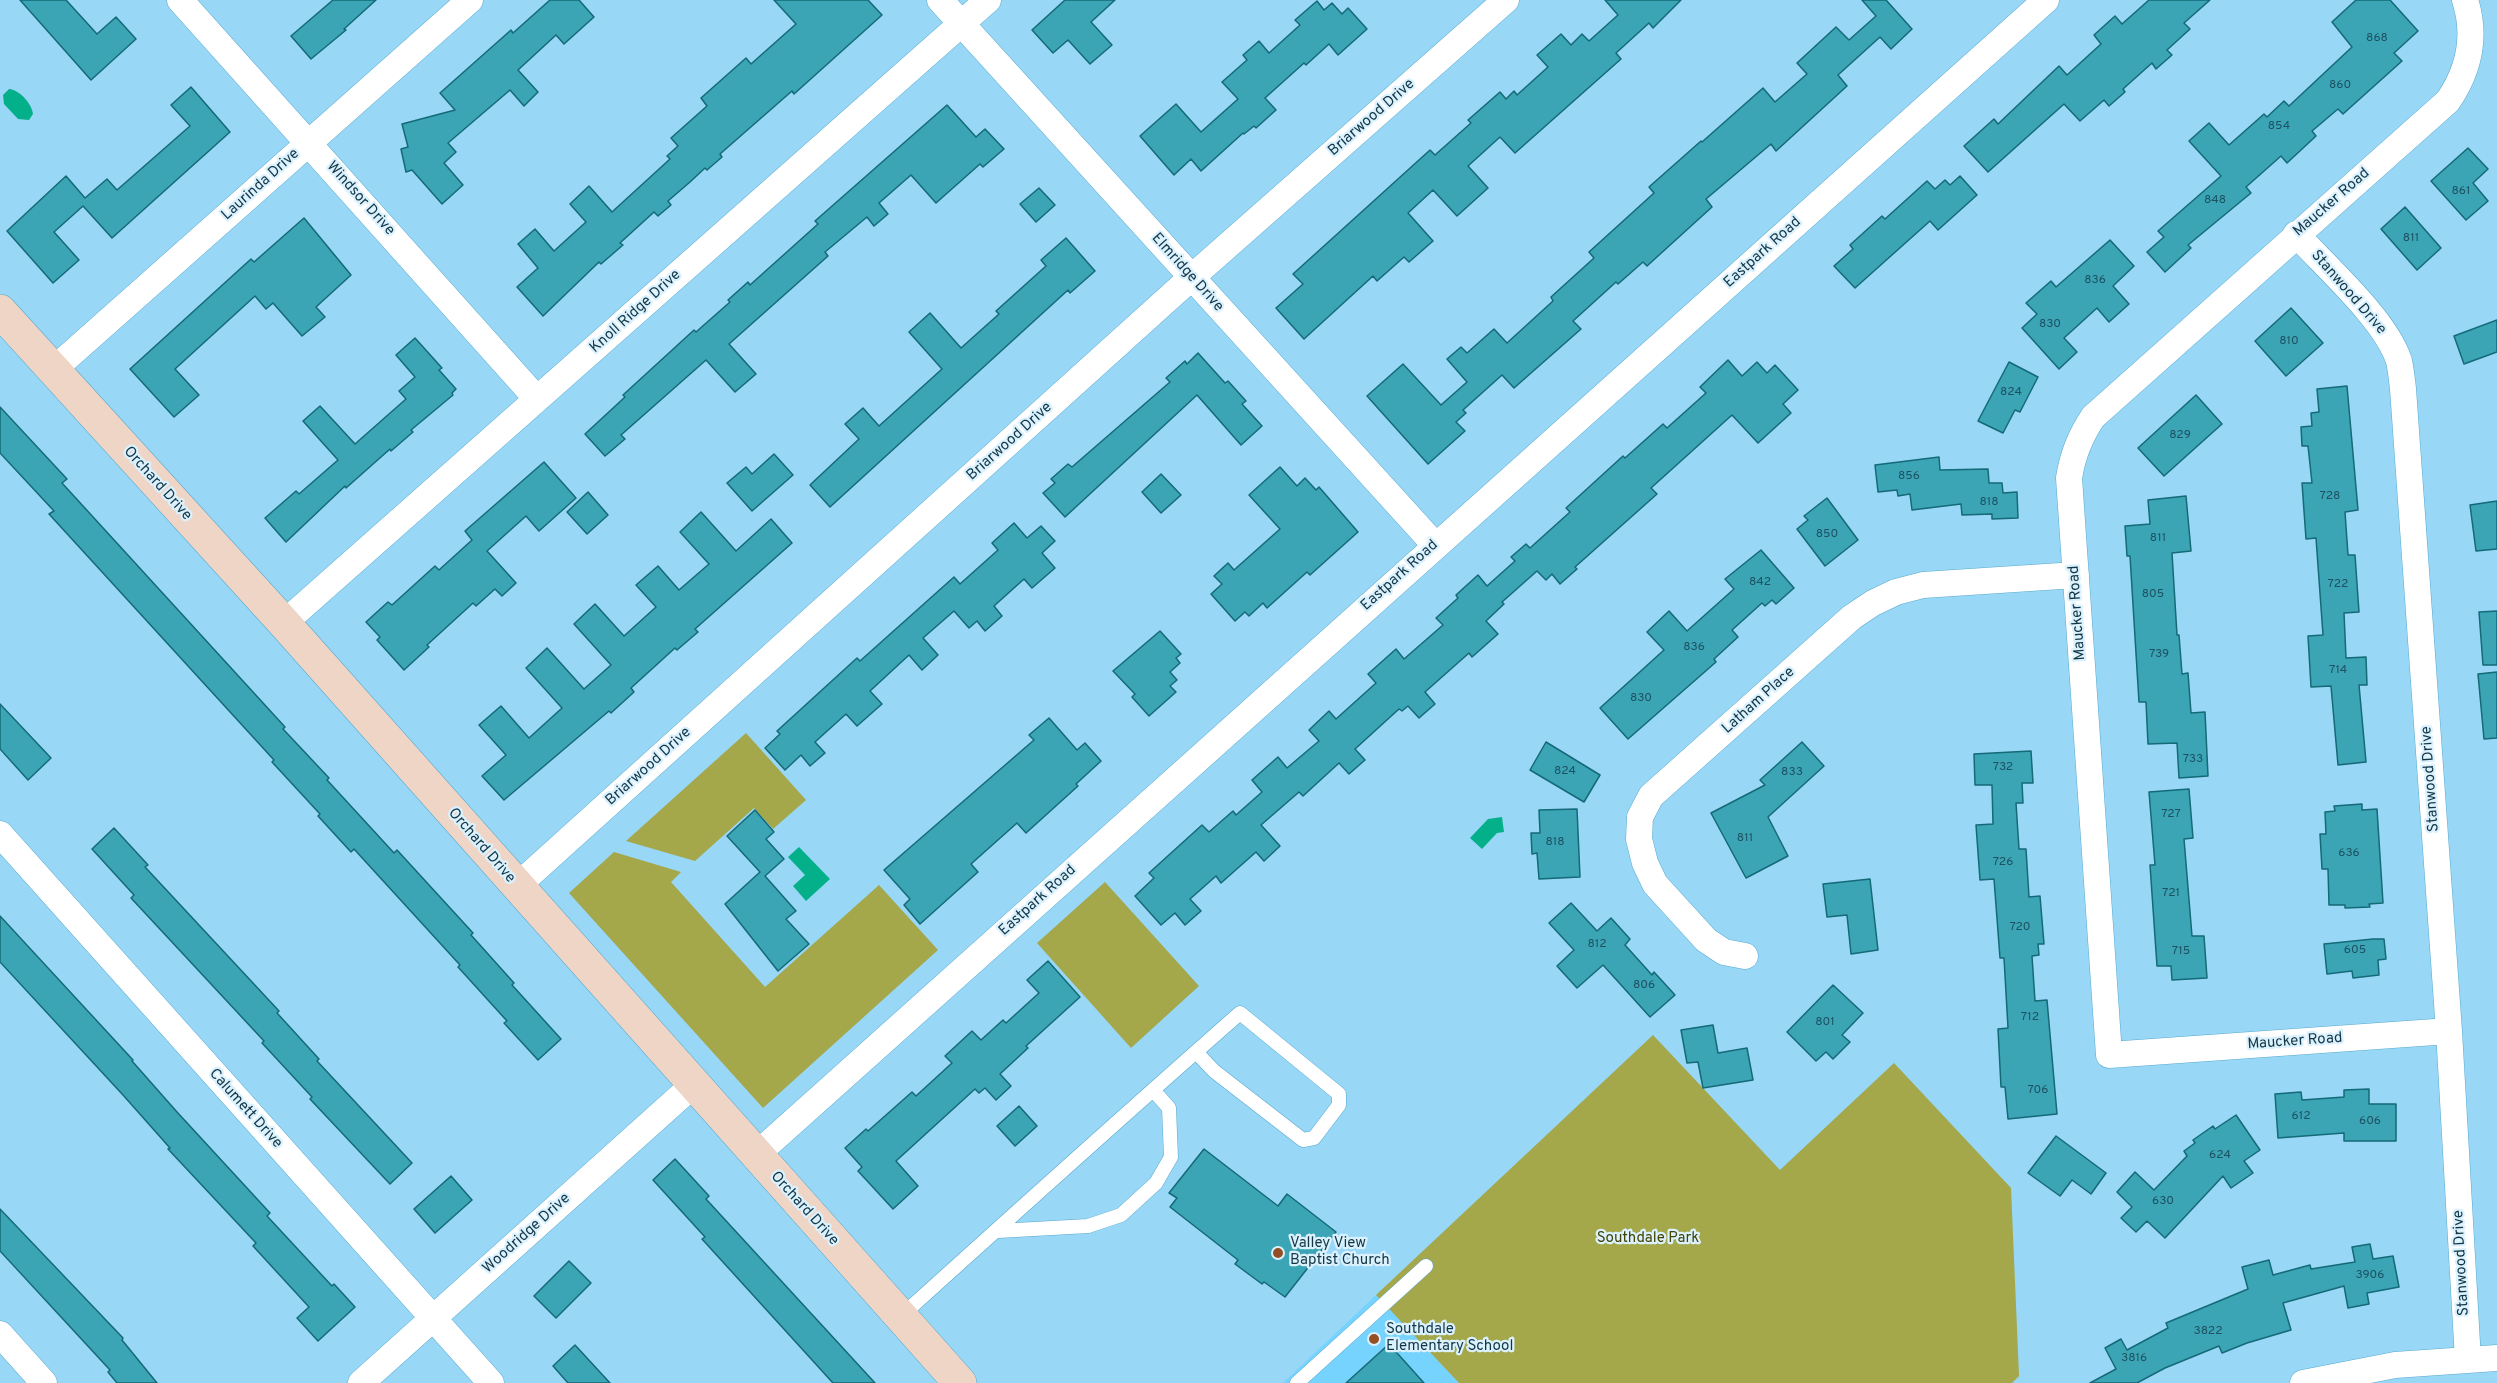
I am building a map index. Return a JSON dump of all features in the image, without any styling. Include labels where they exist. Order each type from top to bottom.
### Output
[{"type":"street","name":"Windsor Drive","points":[[180,0],[537,399]]},
{"type":"street","name":"Laurinda Drive","points":[[52,370],[470,0]]},
{"type":"street","name":"Elmridge Drive","points":[[940,0],[1435,545]]},
{"type":"street","name":"Knoll Ridge Drive","points":[[284,623],[988,0]]},
{"type":"street","name":"Briarwood Drive","points":[[516,887],[1192,278],[1506,0]]},
{"type":"street","name":"Eastpark Road","points":[[756,1155],[2046,0]]},
{"type":"street","name":"Maucker Road","points":[[2449,1031],[2109,1055],[2069,477],[2073,456],[2081,435],[2093,417],[2448,101],[2465,70],[2470,51],[2470,24],[2465,0]]},
{"type":"street","name":"Stanwood Drive","points":[[2296,234],[2367,310],[2384,334],[2398,360],[2404,401],[2449,1031],[2468,1360]]},
{"type":"street","name":"Orchard Drive","points":[[0,311],[284,623],[516,887],[960,1383]]},
{"type":"street","name":"Latham Place","points":[[1745,956],[1724,952],[1706,940],[1654,884],[1645,863],[1640,839],[1640,816],[1651,796],[1852,617],[1873,603],[1896,592],[1923,585],[2076,574]]},
{"type":"street","name":"Calumett Drive","points":[[0,834],[491,1383]]},
{"type":"street","name":"Woodridge Drive","points":[[361,1383],[693,1085]]},
{"type":"street","points":[[0,1334],[44,1383]]},
{"type":"street","points":[[2303,1383],[2395,1365],[2497,1358]]},
{"type":"lane","points":[[900,1317],[998,1231],[1153,1090],[1240,1013],[1339,1094],[1339,1105],[1314,1138],[1303,1140],[1214,1071],[1196,1052]]},
{"type":"lane","points":[[998,1231],[1088,1226],[1121,1215],[1156,1183],[1171,1157],[1169,1108],[1153,1090]]},
{"type":"lane","points":[[1297,1383],[1426,1266]]},
{"type":"shaded area","points":[[9,89],[17,92],[28,102],[33,114],[29,120],[18,119],[4,104],[3,95]]},
{"type":"shaded area","points":[[1502,817],[1504,832],[1497,833],[1482,849],[1470,838],[1488,819]]},
{"type":"shaded area","points":[[799,847],[830,879],[806,901],[793,886],[805,875],[788,857]]},
{"type":"shaded area","name":"Southdale Elementary School","points":[[1376,1295],[1459,1383],[1283,1383]]},
{"type":"green space","points":[[746,733],[806,800],[773,829],[754,808],[695,861],[626,841]]},
{"type":"green space","points":[[614,852],[681,872],[671,882],[765,987],[879,885],[938,950],[763,1108],[569,893]]},
{"type":"green space","points":[[1105,882],[1199,986],[1131,1048],[1037,943]]},
{"type":"green space","name":"Southdale Park","points":[[1653,1035],[1780,1170],[1894,1063],[2011,1188],[2019,1376],[2012,1383],[1459,1383],[1376,1295]]},
{"type":"building","points":[[20,0],[66,0],[97,34],[116,17],[136,39],[91,80]]},
{"type":"building","points":[[333,0],[376,0],[344,29],[346,30],[311,59],[291,36]]},
{"type":"building","points":[[550,0],[579,0],[594,17],[564,44],[556,35],[518,70],[538,92],[524,106],[510,90],[448,143],[456,152],[444,163],[463,185],[442,204],[412,170],[406,172],[401,149],[408,147],[402,124],[455,110],[440,93],[511,30],[513,33]]},
{"type":"building","points":[[774,0],[868,0],[882,15],[794,94],[792,91],[720,154],[722,157],[707,170],[705,168],[668,201],[671,205],[658,216],[654,212],[620,243],[623,245],[601,264],[599,262],[543,316],[517,287],[538,268],[518,244],[535,229],[554,251],[586,222],[570,204],[589,186],[612,212],[670,159],[667,156],[678,146],[671,138],[707,106],[701,98],[746,58],[751,64],[796,24]]},
{"type":"building","points":[[1065,0],[1115,0],[1091,22],[1112,45],[1090,64],[1068,40],[1053,53],[1032,30]]},
{"type":"building","points":[[1605,0],[1681,0],[1653,28],[1649,23],[1616,53],[1621,59],[1515,153],[1500,137],[1468,166],[1488,188],[1457,216],[1433,190],[1408,213],[1433,241],[1409,262],[1404,257],[1377,281],[1373,276],[1304,339],[1276,308],[1303,284],[1293,274],[1430,150],[1435,155],[1471,123],[1468,120],[1500,92],[1506,99],[1514,91],[1517,95],[1548,67],[1537,55],[1561,34],[1571,45],[1582,34],[1589,41],[1618,15]]},
{"type":"building","points":[[1862,0],[1886,0],[1912,29],[1891,49],[1880,37],[1838,75],[1847,86],[1776,151],[1771,144],[1706,199],[1712,207],[1647,266],[1643,262],[1618,284],[1616,282],[1573,321],[1581,329],[1514,388],[1502,375],[1463,410],[1466,413],[1456,422],[1465,431],[1428,464],[1367,396],[1403,364],[1441,405],[1467,382],[1447,359],[1461,347],[1467,353],[1494,329],[1507,343],[1553,301],[1551,297],[1594,258],[1589,252],[1654,193],[1649,187],[1763,88],[1775,102],[1807,74],[1797,63],[1836,27],[1849,40],[1876,16]]},
{"type":"building","points":[[2149,0],[2210,0],[2184,23],[2190,29],[2167,50],[2172,55],[2156,69],[2152,63],[2123,89],[2125,92],[2109,106],[2104,100],[2080,121],[2064,104],[1988,172],[1964,146],[1994,119],[1998,124],[2059,66],[2067,75],[2101,44],[2094,35],[2115,16],[2122,24]]},
{"type":"building","points":[[2356,0],[2390,0],[2418,31],[2394,53],[2402,61],[2343,114],[2338,109],[2312,131],[2316,136],[2287,163],[2281,156],[2246,187],[2251,193],[2188,245],[2191,248],[2165,272],[2147,252],[2164,237],[2158,231],[2221,176],[2189,141],[2209,123],[2229,145],[2264,114],[2267,117],[2284,101],[2289,106],[2352,47],[2332,22]]},
{"type":"building","points":[[1317,1],[1324,10],[1332,3],[1342,14],[1348,8],[1367,29],[1338,55],[1329,44],[1306,65],[1304,63],[1265,98],[1276,110],[1256,128],[1254,126],[1243,133],[1201,171],[1191,159],[1174,175],[1140,136],[1176,104],[1201,132],[1238,99],[1222,82],[1247,60],[1243,55],[1259,41],[1269,53],[1300,25],[1295,20]]},
{"type":"building","points":[[191,87],[230,132],[112,238],[83,206],[54,232],[79,260],[53,283],[7,231],[66,176],[85,198],[107,179],[117,190],[190,126],[171,105]]},
{"type":"building","points":[[947,105],[976,137],[985,129],[1004,149],[983,167],[980,164],[936,203],[911,175],[879,203],[888,214],[874,226],[867,217],[825,252],[828,256],[729,344],[756,374],[735,392],[706,360],[621,435],[625,439],[605,456],[585,434],[625,397],[623,395],[694,330],[696,332],[730,302],[728,300],[748,282],[750,285],[818,224],[815,221]]},
{"type":"building","points":[[2468,148],[2488,169],[2473,183],[2488,201],[2466,220],[2431,181]]},
{"type":"building","points":[[1960,176],[1977,195],[1938,230],[1930,221],[1855,288],[1834,266],[1853,249],[1850,245],[1882,216],[1885,219],[1927,181],[1935,189],[1945,180],[1950,185]]},
{"type":"building","points":[[1039,188],[1055,205],[1036,222],[1020,204]]},
{"type":"building","points":[[2405,207],[2441,248],[2417,270],[2381,229]]},
{"type":"building","points":[[304,218],[351,275],[316,307],[325,317],[302,336],[273,303],[266,309],[255,296],[175,369],[199,395],[174,417],[130,369],[251,259],[254,262]]},
{"type":"building","points":[[1066,238],[1095,271],[1070,293],[1068,290],[830,507],[810,485],[859,439],[845,424],[863,408],[879,426],[942,369],[909,332],[930,313],[961,348],[999,314],[996,311],[1046,266],[1041,260]]},
{"type":"building","points":[[2110,240],[2134,266],[2113,286],[2129,304],[2109,322],[2097,308],[2064,338],[2077,352],[2059,369],[2022,328],[2037,314],[2026,303],[2051,281],[2056,287]]},
{"type":"building","points":[[2291,308],[2323,343],[2286,376],[2255,341]]},
{"type":"building","points":[[2497,320],[2497,352],[2464,364],[2454,336]]},
{"type":"building","points":[[415,338],[442,368],[439,370],[456,389],[453,395],[411,430],[413,432],[391,451],[390,449],[346,488],[345,486],[286,542],[265,518],[296,491],[299,494],[338,460],[303,421],[320,406],[355,444],[406,399],[399,391],[415,377],[396,355]]},
{"type":"building","points":[[1198,353],[1225,383],[1228,381],[1246,401],[1242,404],[1262,426],[1241,445],[1197,395],[1065,517],[1043,493],[1055,483],[1051,479],[1068,464],[1072,467],[1170,382],[1166,378],[1185,361],[1187,364]]},
{"type":"building","points":[[1728,360],[1742,376],[1757,362],[1767,373],[1775,365],[1798,390],[1783,404],[1791,413],[1758,443],[1732,415],[1651,488],[1657,494],[1575,567],[1577,569],[1560,584],[1552,574],[1546,580],[1537,571],[1502,602],[1504,604],[1486,621],[1498,634],[1472,657],[1469,653],[1425,692],[1435,704],[1419,718],[1408,706],[1402,711],[1399,709],[1355,749],[1365,760],[1349,774],[1339,763],[1303,796],[1299,792],[1261,825],[1280,846],[1264,861],[1256,852],[1221,883],[1216,876],[1190,899],[1201,911],[1185,925],[1175,913],[1161,925],[1135,896],[1154,878],[1149,873],[1202,825],[1209,832],[1233,811],[1236,815],[1262,792],[1252,780],[1278,757],[1287,768],[1319,741],[1309,730],[1329,711],[1336,719],[1376,683],[1368,674],[1396,649],[1404,659],[1443,625],[1436,618],[1458,598],[1456,595],[1478,575],[1487,586],[1515,561],[1511,557],[1526,544],[1530,548],[1570,512],[1566,508],[1623,456],[1625,458],[1663,424],[1667,428],[1706,393],[1700,387]]},
{"type":"building","points":[[2009,362],[2038,377],[2020,412],[2015,410],[2003,433],[1978,421]]},
{"type":"building","points":[[2347,386],[2358,510],[2345,512],[2348,555],[2355,555],[2359,612],[2344,613],[2346,658],[2366,657],[2367,685],[2359,685],[2366,762],[2338,765],[2331,686],[2311,687],[2308,636],[2323,635],[2316,538],[2306,539],[2302,483],[2312,483],[2308,446],[2302,446],[2301,427],[2312,426],[2311,413],[2319,412],[2317,389]]},
{"type":"building","points":[[2196,395],[2222,424],[2164,476],[2138,448]]},
{"type":"building","points":[[0,407],[67,479],[62,483],[285,727],[283,729],[329,778],[327,780],[394,853],[397,850],[473,933],[471,935],[514,983],[512,985],[561,1039],[538,1060],[504,1023],[507,1021],[458,967],[460,965],[354,849],[351,852],[318,816],[320,814],[272,762],[274,760],[49,514],[54,511],[0,453]]},
{"type":"building","points":[[774,454],[793,475],[752,511],[727,483],[746,467],[752,474]]},
{"type":"building","points":[[1939,457],[1940,470],[1988,469],[1989,483],[2002,483],[2003,493],[2017,492],[2018,518],[1992,519],[1992,514],[1962,515],[1961,504],[1912,510],[1910,494],[1898,496],[1897,490],[1878,492],[1875,465]]},
{"type":"building","points":[[544,462],[576,498],[539,531],[526,516],[487,551],[516,583],[502,596],[495,589],[476,606],[473,603],[427,645],[429,647],[404,670],[377,640],[380,637],[366,622],[388,602],[392,605],[435,566],[439,570],[472,540],[465,531]]},
{"type":"building","points":[[1280,467],[1297,486],[1305,478],[1316,490],[1319,487],[1358,532],[1310,575],[1307,572],[1267,608],[1263,603],[1249,616],[1245,612],[1235,621],[1211,594],[1222,584],[1214,576],[1228,563],[1234,570],[1280,529],[1249,495]]},
{"type":"building","points":[[1161,474],[1181,495],[1161,513],[1142,492]]},
{"type":"building","points":[[588,492],[608,515],[587,534],[567,512]]},
{"type":"building","points":[[2186,496],[2191,551],[2172,553],[2177,635],[2179,635],[2182,674],[2188,673],[2191,713],[2205,712],[2208,776],[2179,778],[2177,743],[2148,744],[2146,702],[2139,702],[2130,556],[2127,556],[2125,526],[2150,524],[2148,500]]},
{"type":"building","points":[[1827,498],[1858,540],[1825,566],[1797,529],[1808,520],[1804,516]]},
{"type":"building","points":[[2497,501],[2497,549],[2476,551],[2470,505]]},
{"type":"building","points":[[701,512],[736,551],[771,519],[792,543],[695,629],[698,632],[677,650],[675,648],[631,688],[634,692],[611,713],[609,711],[504,800],[482,776],[506,755],[479,725],[501,706],[529,738],[562,708],[526,668],[547,648],[584,689],[611,665],[574,624],[595,604],[624,636],[656,607],[636,585],[658,566],[679,590],[709,564],[680,532]]},
{"type":"building","points":[[1014,523],[1027,538],[1041,526],[1055,541],[1042,553],[1055,568],[1032,588],[1024,579],[994,606],[1002,616],[985,631],[977,621],[969,628],[954,611],[923,638],[938,655],[922,670],[909,655],[870,691],[882,704],[857,726],[846,714],[815,742],[825,753],[810,766],[801,755],[785,770],[765,748],[780,734],[777,731],[857,658],[860,661],[954,577],[960,584],[998,550],[992,543]]},
{"type":"building","points":[[1761,550],[1794,588],[1776,604],[1772,600],[1765,606],[1762,603],[1732,630],[1738,637],[1714,659],[1716,662],[1628,739],[1600,708],[1664,650],[1647,632],[1669,611],[1687,631],[1734,589],[1725,579]]},
{"type":"building","points":[[2497,611],[2497,665],[2483,665],[2479,612]]},
{"type":"building","points":[[1160,631],[1181,654],[1176,658],[1180,663],[1170,672],[1177,680],[1170,686],[1176,692],[1149,716],[1132,697],[1135,694],[1113,671]]},
{"type":"building","points":[[2497,672],[2497,738],[2484,739],[2478,674]]},
{"type":"building","points":[[0,704],[51,758],[28,780],[0,749]]},
{"type":"building","points":[[1049,718],[1077,750],[1085,743],[1101,761],[1076,784],[1078,786],[1026,833],[1017,823],[971,864],[978,872],[920,924],[904,905],[910,899],[884,870],[1034,740],[1029,735]]},
{"type":"building","points":[[1546,742],[1600,775],[1584,802],[1530,770]]},
{"type":"building","points":[[1802,742],[1824,766],[1768,817],[1788,856],[1746,878],[1711,813],[1765,785],[1760,780]]},
{"type":"building","points":[[2031,751],[2033,783],[2022,783],[2023,803],[2016,803],[2019,849],[2026,849],[2029,897],[2040,896],[2044,944],[2038,944],[2039,955],[2032,956],[2035,1001],[2047,1000],[2057,1114],[2008,1119],[2005,1087],[2001,1087],[1998,1029],[2008,1028],[2004,958],[2000,958],[1994,879],[1980,880],[1976,825],[1993,824],[1992,785],[1975,785],[1974,754]]},
{"type":"building","points":[[2189,789],[2193,838],[2184,839],[2192,936],[2204,936],[2207,978],[2172,980],[2171,966],[2157,966],[2150,865],[2155,865],[2149,792]]},
{"type":"building","points":[[2362,804],[2362,810],[2377,809],[2383,903],[2369,904],[2370,907],[2345,908],[2345,905],[2329,905],[2328,869],[2322,869],[2320,834],[2326,834],[2325,812],[2335,811],[2334,806]]},
{"type":"building","points":[[1577,809],[1580,877],[1539,879],[1537,853],[1532,854],[1531,833],[1540,833],[1539,810]]},
{"type":"building","points":[[755,810],[774,832],[766,839],[784,859],[765,876],[796,911],[786,919],[809,944],[778,971],[725,904],[760,872],[727,836]]},
{"type":"building","points":[[114,828],[148,865],[145,867],[279,1011],[277,1013],[319,1059],[317,1061],[412,1163],[390,1184],[310,1099],[312,1097],[262,1043],[264,1041],[131,898],[134,895],[92,849]]},
{"type":"building","points":[[1870,879],[1878,950],[1851,954],[1847,915],[1827,917],[1823,884]]},
{"type":"building","points":[[1571,903],[1597,931],[1611,918],[1630,939],[1625,945],[1652,975],[1654,972],[1675,995],[1650,1017],[1603,965],[1577,988],[1557,966],[1574,950],[1549,923]]},
{"type":"building","points":[[0,916],[270,1213],[267,1216],[332,1286],[334,1284],[355,1307],[318,1341],[297,1318],[309,1307],[253,1246],[256,1243],[0,962]]},
{"type":"building","points":[[2384,939],[2386,959],[2378,960],[2379,975],[2353,978],[2352,971],[2327,974],[2324,944]]},
{"type":"building","points":[[1048,961],[1080,997],[1026,1046],[1028,1048],[1000,1074],[1011,1086],[996,1100],[985,1088],[979,1093],[975,1089],[896,1161],[918,1186],[893,1209],[858,1171],[862,1167],[845,1148],[912,1092],[916,1096],[952,1063],[945,1056],[972,1031],[981,1040],[1003,1020],[1006,1023],[1039,993],[1027,980]]},
{"type":"building","points":[[1833,985],[1863,1013],[1842,1035],[1850,1042],[1833,1059],[1826,1052],[1816,1061],[1787,1032]]},
{"type":"building","points":[[1713,1025],[1718,1053],[1747,1048],[1753,1080],[1703,1088],[1698,1062],[1687,1063],[1681,1030]]},
{"type":"building","points":[[2369,1089],[2369,1104],[2396,1104],[2396,1141],[2344,1141],[2344,1133],[2278,1138],[2275,1094],[2301,1092],[2302,1100],[2344,1097],[2344,1090]]},
{"type":"building","points":[[1019,1106],[1037,1126],[1015,1146],[997,1126]]},
{"type":"building","points":[[2236,1115],[2260,1150],[2244,1161],[2253,1173],[2231,1188],[2223,1176],[2165,1238],[2147,1221],[2136,1232],[2121,1218],[2132,1207],[2117,1192],[2135,1172],[2154,1190],[2187,1156],[2184,1151],[2195,1143],[2193,1140],[2213,1126],[2215,1129]]},
{"type":"building","points":[[2056,1136],[2106,1173],[2091,1194],[2072,1180],[2060,1196],[2028,1173]]},
{"type":"building","points":[[1204,1149],[1278,1206],[1287,1194],[1336,1232],[1285,1297],[1264,1282],[1262,1284],[1235,1264],[1238,1260],[1170,1207],[1177,1198],[1169,1193]]},
{"type":"building","points":[[675,1159],[709,1196],[706,1199],[875,1383],[833,1383],[702,1239],[705,1237],[653,1180]]},
{"type":"building","points":[[451,1176],[472,1200],[435,1233],[414,1209]]},
{"type":"building","points":[[0,1209],[123,1338],[122,1340],[157,1383],[117,1383],[108,1372],[110,1370],[0,1251]]},
{"type":"building","points":[[2370,1244],[2373,1259],[2393,1256],[2399,1287],[2367,1293],[2369,1304],[2348,1308],[2344,1286],[2283,1303],[2291,1330],[2222,1353],[2219,1346],[2165,1368],[2137,1383],[2090,1383],[2116,1369],[2105,1348],[2121,1339],[2127,1350],[2168,1328],[2166,1323],[2248,1289],[2242,1267],[2269,1260],[2273,1275],[2310,1265],[2311,1269],[2355,1262],[2352,1247]]},
{"type":"building","points":[[569,1261],[591,1283],[556,1318],[534,1296]]},
{"type":"building","points":[[1389,1344],[1424,1383],[1346,1383]]},
{"type":"building","points":[[575,1345],[610,1383],[568,1383],[553,1366]]},
{"type":"place","name":"Valley View Baptist Church","points":[[1278,1253]]},
{"type":"place","name":"Southdale Elementary School","points":[[1374,1339]]}]
